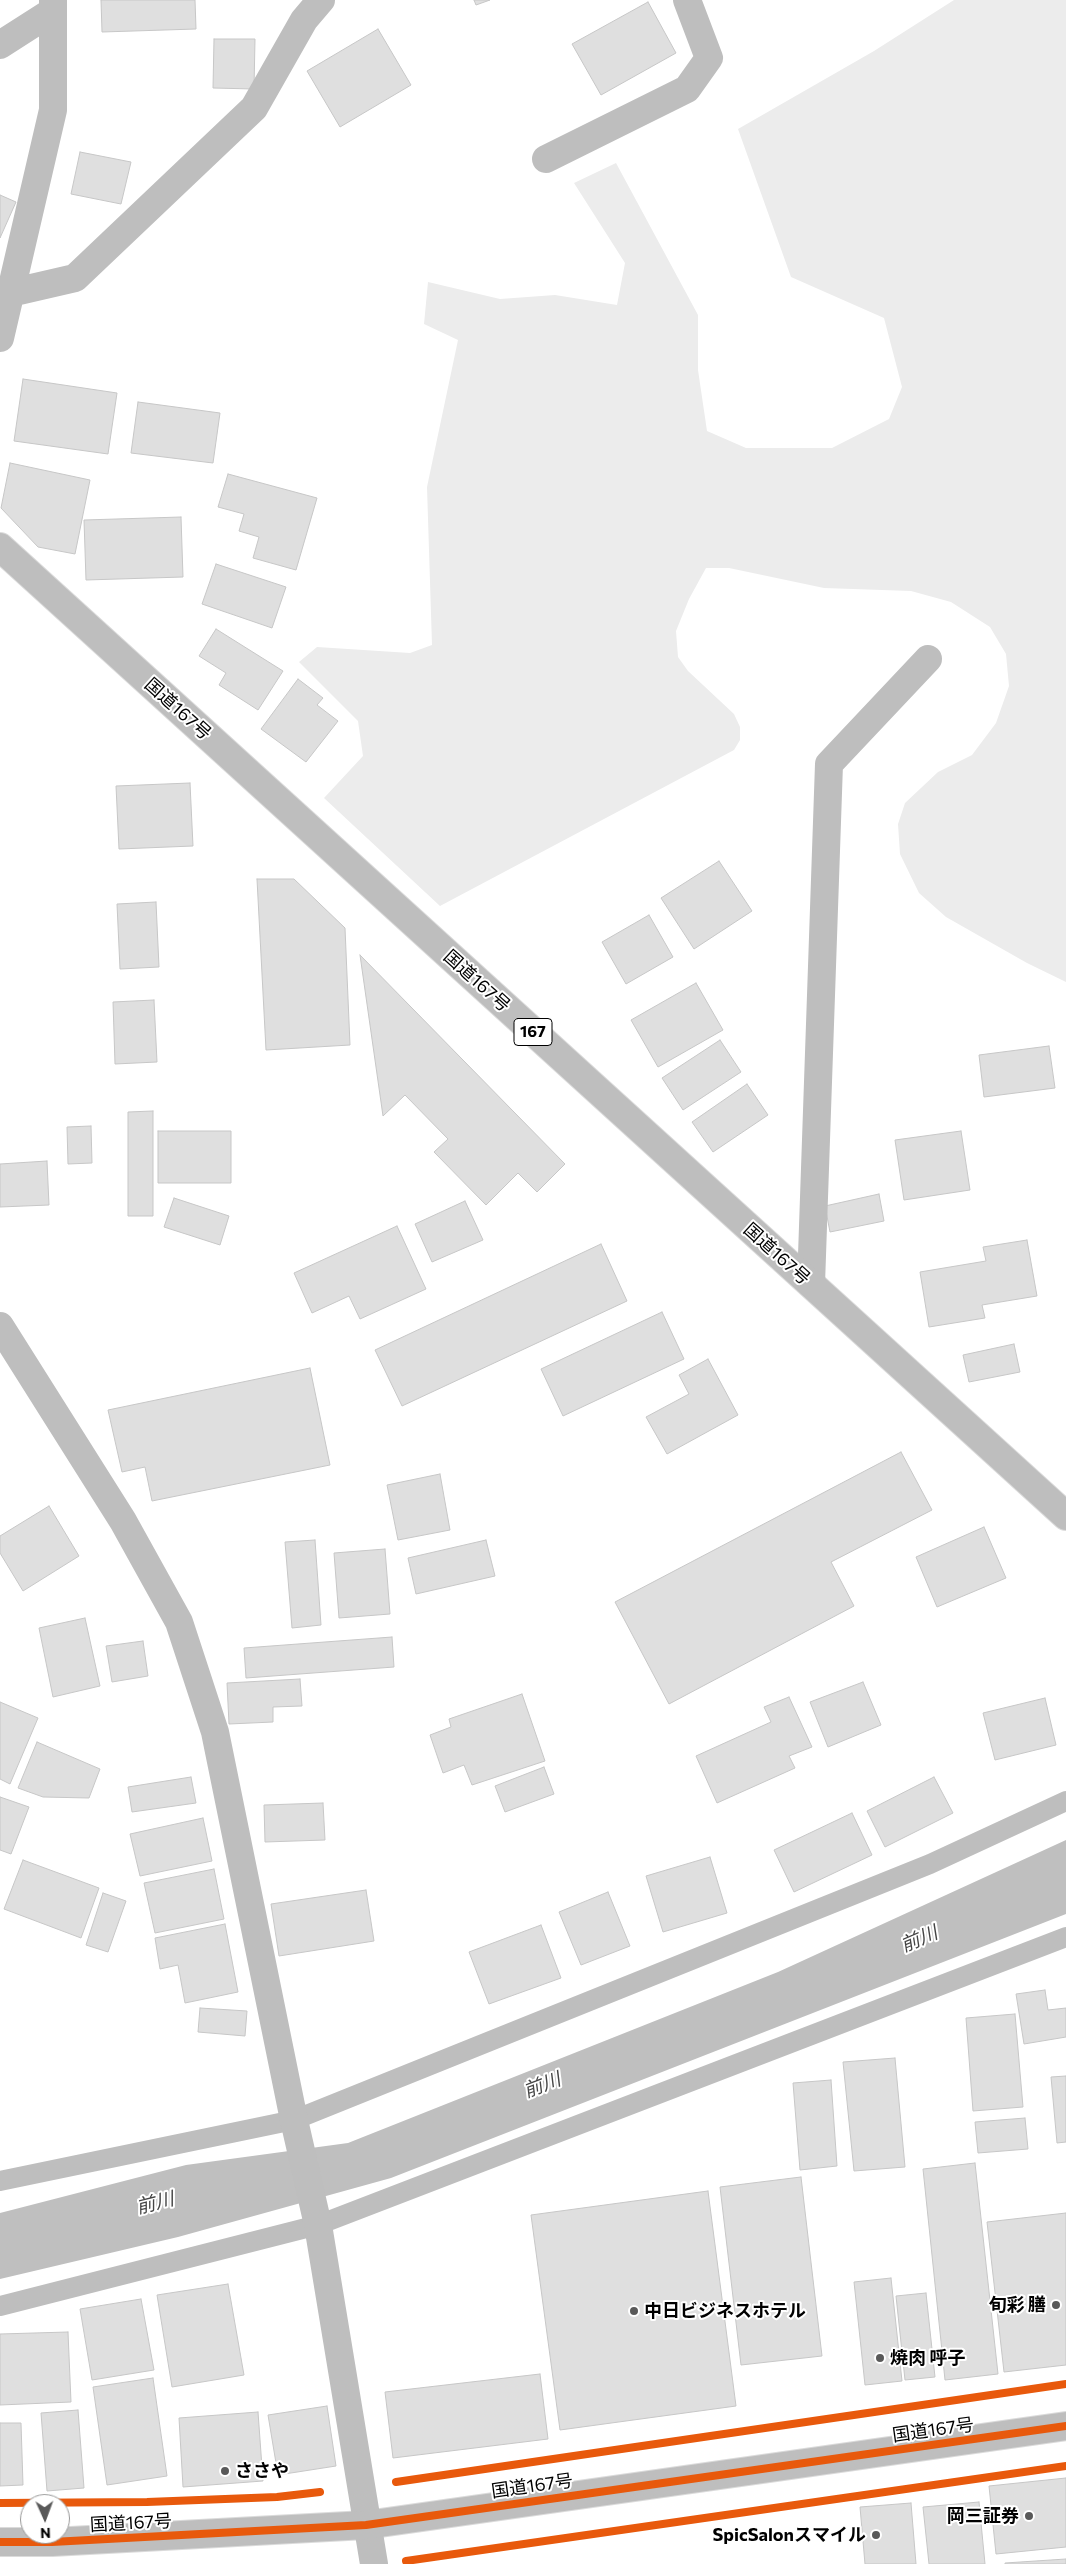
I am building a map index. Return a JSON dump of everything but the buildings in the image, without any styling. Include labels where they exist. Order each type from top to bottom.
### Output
[{"type":"main road","points":[[10,293],[75,278],[254,108],[304,20],[322,0]]},
{"type":"main road","points":[[546,159],[687,89],[709,58],[687,0]]},
{"type":"main road","points":[[0,338],[53,110],[53,5]]},
{"type":"main road","points":[[0,45],[53,5]]},
{"type":"main road","name":"国道167号","points":[[0,547],[1066,1516]]},
{"type":"main road","points":[[811,1284],[829,764],[928,659]]},
{"type":"main road","points":[[0,1326],[123,1521],[178,1622],[215,1732],[294,2120],[318,2225],[366,2525],[374,2564]]},
{"type":"main road","name":"国道167号","points":[[0,2542],[52,2542],[366,2525],[1066,2426]]},
{"type":"lane","points":[[0,2181],[294,2120],[930,1864],[1066,1801]]},
{"type":"lane","points":[[0,2306],[318,2225],[1066,1937]]},
{"type":"shaded area","points":[[954,0],[1066,0],[1066,982],[1027,963],[946,917],[919,893],[900,854],[898,824],[905,803],[938,772],[972,755],[996,723],[1009,686],[1006,654],[990,627],[951,602],[911,591],[824,588],[729,568],[706,568],[689,599],[676,631],[678,657],[688,671],[734,714],[740,727],[740,740],[734,750],[440,906],[324,798],[363,756],[358,721],[299,662],[317,647],[410,653],[432,645],[427,487],[458,340],[424,324],[428,282],[500,299],[555,295],[617,305],[625,263],[574,183],[616,163],[698,315],[698,370],[707,431],[746,448],[832,448],[889,419],[902,387],[884,318],[791,277],[738,129],[874,51]]},
{"type":"water","name":"前川","points":[[1066,1840],[1066,1914],[391,2178],[178,2237],[0,2279],[0,2213],[186,2165],[348,2143],[778,1972]]},
{"type":"cycle path","points":[[396,2482],[1066,2384]]},
{"type":"cycle path","points":[[0,2542],[52,2542],[366,2525],[1066,2426]]},
{"type":"cycle path","points":[[406,2561],[1066,2466]]},
{"type":"cycle path","points":[[0,2503],[147,2502],[277,2497],[320,2492]]},
{"type":"place","name":"旬彩 膳","points":[[1056,2305]]},
{"type":"place","name":"中日ビジネスホテル","points":[[634,2311]]},
{"type":"place","name":"焼肉 呼子","points":[[880,2358]]},
{"type":"place","name":"ささや","points":[[225,2471]]},
{"type":"place","name":"岡三証券","points":[[1029,2516]]},
{"type":"place","name":"SpicSalonスマイル","points":[[876,2535]]}]
